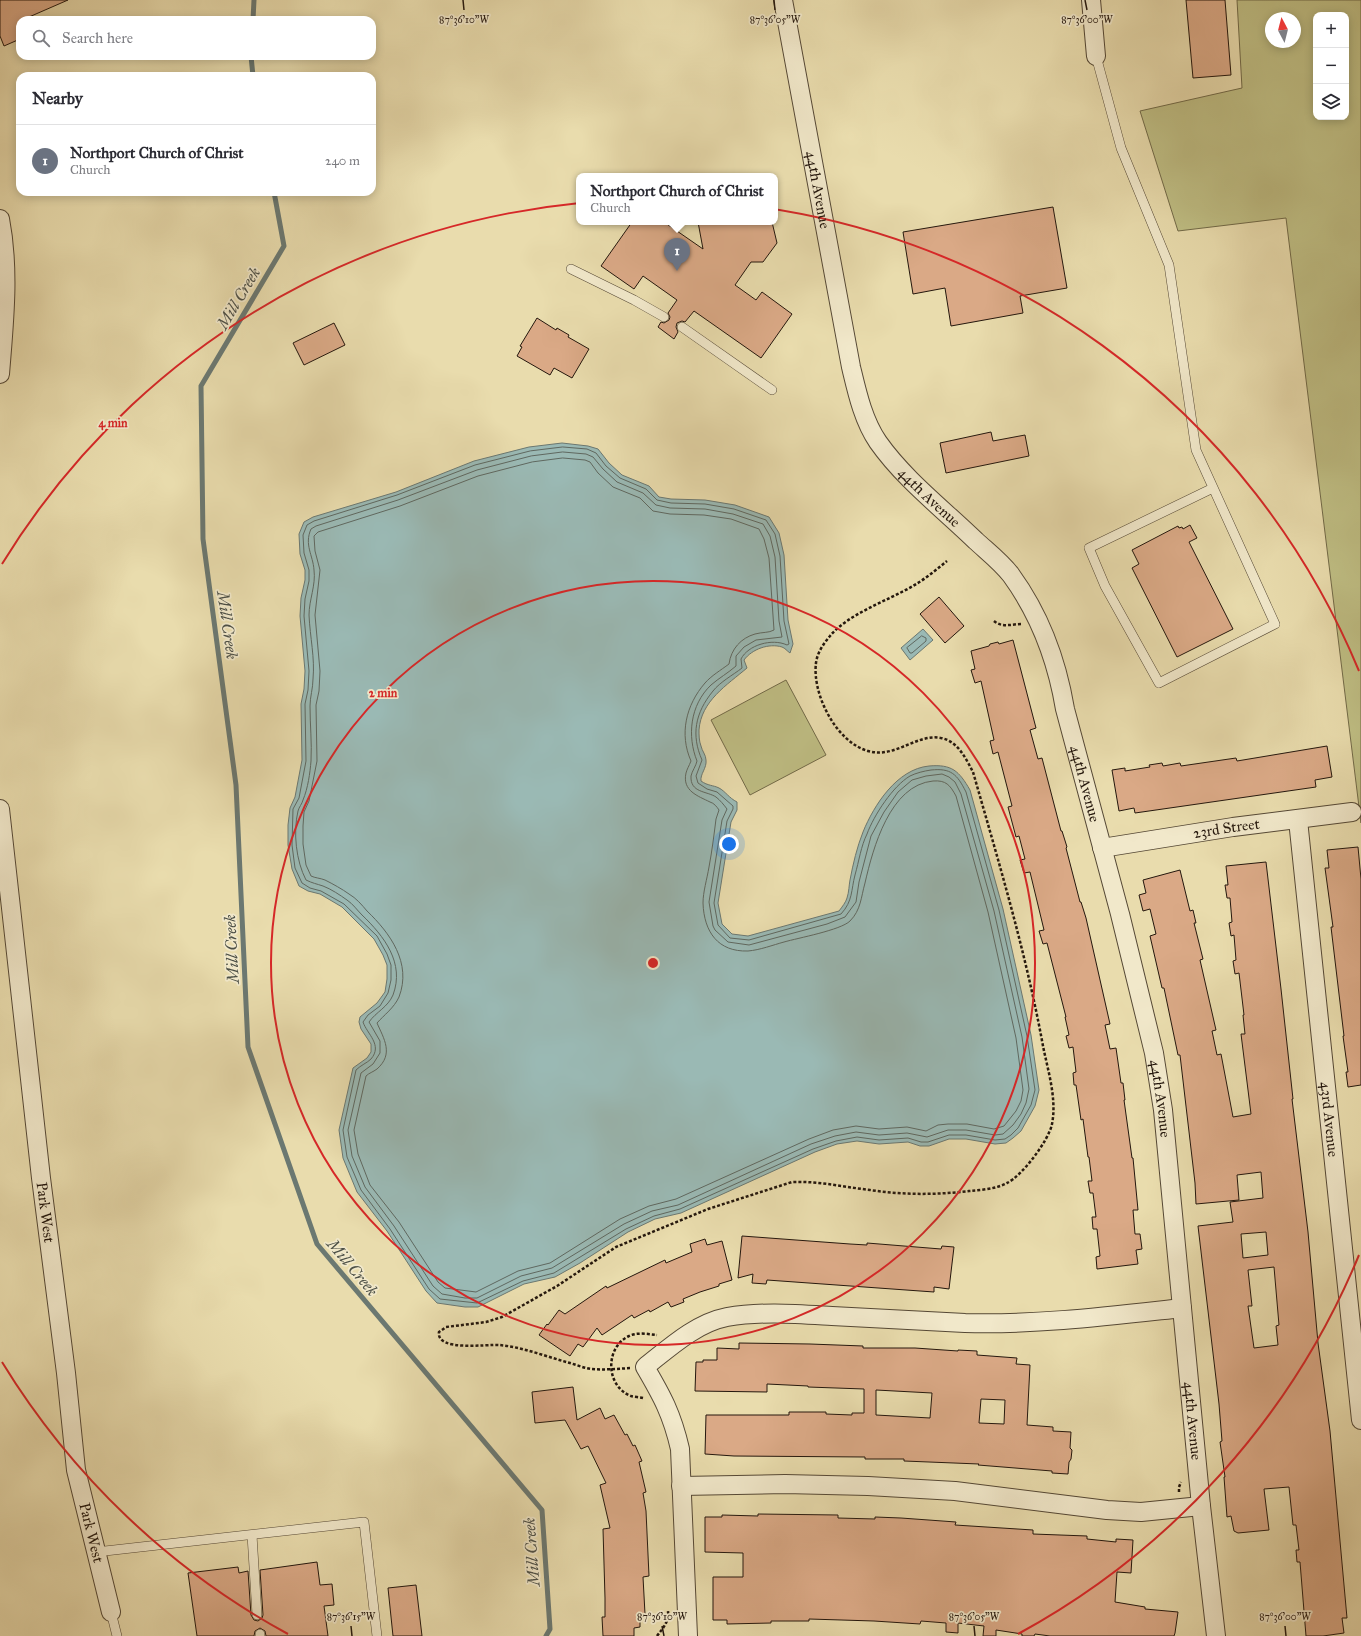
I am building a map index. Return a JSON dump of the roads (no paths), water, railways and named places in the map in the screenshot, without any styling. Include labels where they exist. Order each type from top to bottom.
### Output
[{"type":"street","name":"44th Avenue","points":[[783,0],[851,367],[861,405],[877,441],[897,465],[1010,574],[1035,615],[1051,652],[1154,1053],[1163,1110],[1201,1506],[1216,1636]]},
{"type":"street","points":[[1091,0],[1096,56]]},
{"type":"street","points":[[0,219],[5,261],[6,300],[0,374]]},
{"type":"street","name":"Park West","points":[[0,809],[41,1178],[66,1373],[76,1470],[111,1612]]},
{"type":"street","name":"23rd Street","points":[[1102,848],[1352,812]]},
{"type":"street","name":"43rd Avenue","points":[[1298,820],[1354,1282],[1361,1420]]},
{"type":"street","points":[[688,1636],[680,1448],[675,1426],[665,1402],[645,1367],[680,1339],[703,1326],[725,1318],[755,1314],[808,1314],[1011,1324],[1058,1322],[1182,1308]]},
{"type":"street","points":[[681,1486],[785,1484],[868,1486],[954,1491],[1106,1510],[1142,1512],[1201,1506]]},
{"type":"lane","points":[[1096,56],[1121,148],[1169,265],[1196,450],[1275,624],[1159,683],[1105,586],[1088,548],[1213,488]]},
{"type":"lane","points":[[571,270],[634,300],[664,318]]},
{"type":"lane","points":[[682,327],[772,390]]},
{"type":"lane","points":[[96,1552],[364,1522],[377,1636]]},
{"type":"lane","points":[[252,1535],[257,1615]]},
{"type":"lane","points":[[111,1612],[116,1636]]},
{"type":"water","points":[[562,443],[588,446],[598,449],[609,463],[622,475],[649,486],[659,497],[671,499],[705,500],[735,505],[769,517],[779,533],[784,555],[788,620],[793,644],[790,653],[782,647],[766,646],[747,656],[744,660],[747,668],[716,694],[705,710],[699,730],[700,742],[706,760],[706,766],[701,781],[719,788],[737,802],[737,810],[731,822],[718,903],[722,924],[732,934],[748,936],[839,911],[847,898],[854,862],[863,832],[873,811],[888,790],[897,781],[917,769],[929,766],[944,766],[954,770],[962,778],[970,790],[1003,909],[1031,1035],[1039,1090],[1035,1106],[1021,1131],[1006,1143],[995,1144],[966,1139],[949,1139],[929,1146],[920,1146],[908,1142],[879,1144],[857,1141],[837,1144],[815,1152],[681,1213],[655,1219],[628,1232],[580,1263],[555,1277],[524,1284],[478,1307],[465,1307],[437,1303],[426,1291],[387,1231],[357,1192],[343,1158],[339,1130],[353,1068],[367,1058],[371,1052],[371,1044],[361,1029],[359,1022],[360,1017],[377,1003],[385,992],[387,965],[374,939],[342,907],[320,894],[308,891],[299,886],[292,869],[288,845],[288,825],[290,808],[295,797],[302,760],[301,704],[305,671],[300,616],[305,570],[300,554],[299,534],[304,522],[313,517],[396,492],[474,461],[529,447]]},
{"type":"water","points":[[923,629],[933,640],[910,660],[901,648]]},
{"type":"waterway","name":"Mill Creek","points":[[253,16],[254,0]]},
{"type":"waterway","name":"Mill Creek","points":[[251,60],[253,72]]},
{"type":"waterway","name":"Mill Creek","points":[[275,196],[284,246],[201,386],[203,539],[236,785],[248,1047],[317,1244],[542,1510],[550,1629],[546,1636]]},
{"type":"place","name":"Northport Church of Christ","points":[[677,271]]}]
